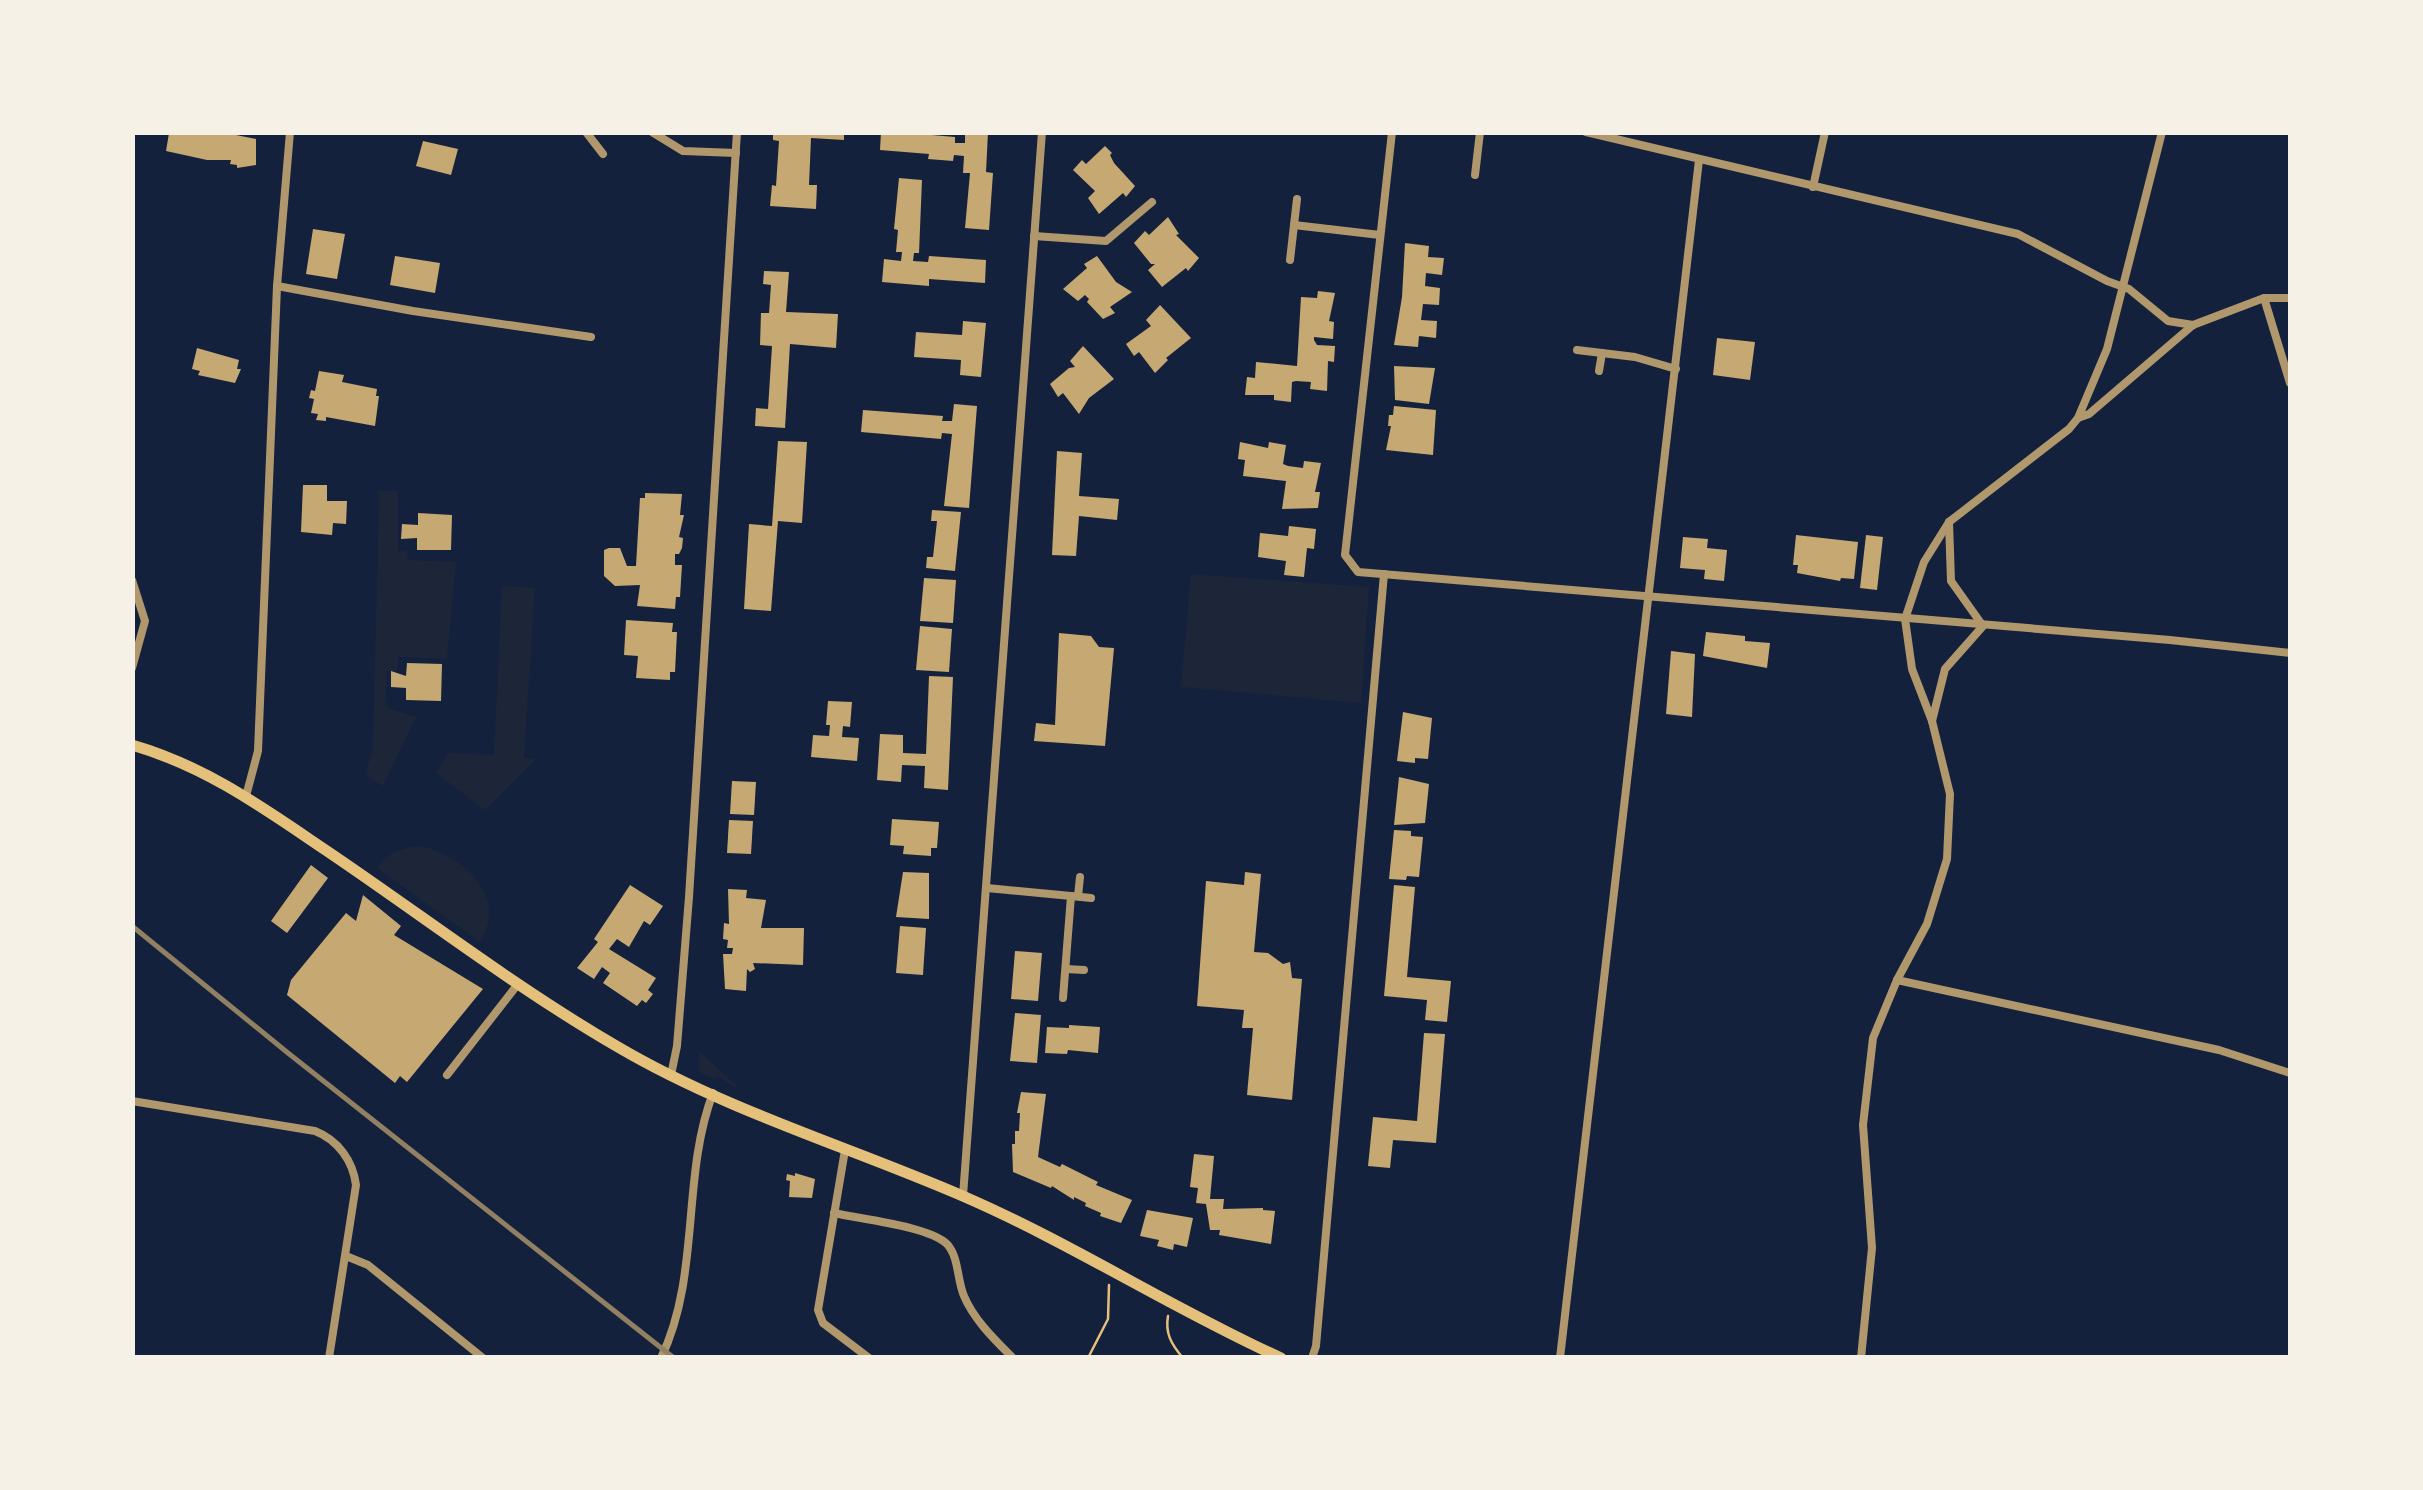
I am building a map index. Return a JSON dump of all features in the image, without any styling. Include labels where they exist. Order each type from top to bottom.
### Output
[{"type":"main road","points":[[132,745],[196,768],[246,796],[518,984],[620,1049],[671,1075],[963,1196],[1282,1358]]},
{"type":"street","points":[[246,796],[258,751],[277,286],[290,132]]},
{"type":"street","points":[[601,132],[589,136],[604,154]]},
{"type":"street","points":[[652,132],[683,151],[736,154]]},
{"type":"street","points":[[671,1075],[690,897],[737,132]]},
{"type":"street","points":[[963,1196],[1042,132]]},
{"type":"street","points":[[1392,132],[1344,555],[1358,572],[2290,653]]},
{"type":"street","points":[[1474,175],[1480,132]]},
{"type":"street","points":[[1586,132],[2018,234],[2134,292],[2168,320],[2193,326]]},
{"type":"street","points":[[1813,187],[1825,132]]},
{"type":"street","points":[[1860,1358],[1872,1248],[1863,1125],[1874,1038],[1897,980],[1926,924],[1947,859],[1950,794],[1932,721],[1912,669],[1905,619],[1924,562],[1949,522],[2070,429],[2078,418],[2107,349],[2162,132]]},
{"type":"street","points":[[1560,1358],[1700,160]]},
{"type":"street","points":[[1290,260],[1297,199]]},
{"type":"street","points":[[1034,236],[1106,241],[1152,202]]},
{"type":"street","points":[[1294,225],[1380,234]]},
{"type":"street","points":[[277,286],[592,337]]},
{"type":"street","points":[[2078,418],[2090,414],[2193,326],[2264,298],[2290,298]]},
{"type":"street","points":[[2264,298],[2290,383]]},
{"type":"street","points":[[1577,350],[1635,357],[1676,369]]},
{"type":"street","points":[[1599,371],[1602,353]]},
{"type":"street","points":[[1949,522],[1951,581],[1983,626]]},
{"type":"street","points":[[1312,1358],[1327,1229],[1384,574]]},
{"type":"street","points":[[132,580],[144,621],[132,668]]},
{"type":"street","points":[[1932,721],[1945,669],[1983,626]]},
{"type":"street","points":[[1063,998],[1074,896],[1080,877]]},
{"type":"street","points":[[987,888],[1091,898]]},
{"type":"street","points":[[1066,969],[1084,970]]},
{"type":"street","points":[[1897,980],[2220,1050],[2290,1073]]},
{"type":"street","points":[[447,1075],[518,984]]},
{"type":"street","points":[[661,1358],[682,1296],[704,1124],[713,1093]]},
{"type":"street","points":[[132,1101],[314,1131],[327,1137],[345,1155],[356,1179],[329,1358]]},
{"type":"street","points":[[846,1150],[818,1310],[822,1322],[869,1358]]},
{"type":"street","points":[[834,1213],[926,1233],[947,1244],[964,1297],[1013,1358]]},
{"type":"street","points":[[346,1256],[358,1258],[391,1282],[483,1358]]},
{"type":"path","points":[[1088,1358],[1111,1308],[1105,1269]]},
{"type":"path","points":[[1173,1305],[1166,1327],[1182,1358]]},
{"type":"shaded area","points":[[379,491],[398,491],[398,551],[407,551],[408,560],[456,562],[447,659],[399,657],[397,671],[387,671],[388,708],[416,717],[383,786],[365,775],[373,747]]},
{"type":"shaded area","points":[[1191,574],[1369,587],[1361,703],[1181,687]]},
{"type":"shaded area","points":[[502,586],[535,588],[524,758],[536,759],[485,810],[436,773],[448,753],[494,755]]},
{"type":"shaded area","points":[[422,846],[453,860],[478,881],[489,909],[480,942],[377,868],[396,851]]},
{"type":"shaded area","points":[[699,1051],[743,1092],[718,1076],[715,1079],[699,1072]]},
{"type":"building","points":[[221,132],[256,139],[256,165],[237,168],[230,164],[231,160],[207,160],[166,151],[169,133]]},
{"type":"building","points":[[773,132],[844,132],[844,140],[811,138],[809,185],[817,185],[816,209],[770,206],[772,185],[776,186],[779,141],[773,140]]},
{"type":"building","points":[[881,132],[932,132],[955,137],[955,143],[965,143],[965,132],[988,132],[986,172],[993,173],[989,230],[965,228],[970,173],[963,173],[964,156],[954,155],[953,161],[928,159],[929,154],[880,150]]},
{"type":"building","points":[[423,141],[458,149],[451,175],[416,166]]},
{"type":"building","points":[[1105,146],[1135,186],[1126,197],[1123,193],[1099,214],[1088,198],[1095,191],[1073,170]]},
{"type":"building","points":[[899,178],[922,180],[919,253],[914,253],[913,261],[928,262],[929,256],[986,260],[985,283],[929,279],[929,286],[882,282],[884,259],[901,261],[902,252],[896,252],[898,230],[894,229]]},
{"type":"building","points":[[1168,217],[1179,234],[1176,235],[1199,258],[1188,271],[1186,268],[1162,287],[1148,270],[1155,264],[1134,243]]},
{"type":"building","points":[[313,229],[345,234],[337,279],[306,274]]},
{"type":"building","points":[[1405,243],[1429,246],[1428,257],[1444,258],[1442,275],[1426,273],[1425,286],[1440,288],[1439,305],[1423,304],[1421,320],[1437,321],[1436,338],[1419,336],[1418,347],[1394,345]]},
{"type":"building","points":[[395,256],[440,263],[435,293],[390,285]]},
{"type":"building","points":[[1097,256],[1116,282],[1132,292],[1110,307],[1115,313],[1103,319],[1085,295],[1078,301],[1063,289],[1087,268],[1084,264]]},
{"type":"building","points":[[764,271],[789,272],[786,312],[838,314],[836,348],[790,344],[785,428],[755,426],[756,408],[768,409],[772,346],[760,345],[761,313],[769,313],[771,285],[763,284]]},
{"type":"building","points":[[1318,291],[1335,293],[1329,321],[1334,322],[1333,339],[1314,337],[1317,345],[1335,346],[1334,362],[1328,361],[1327,391],[1310,389],[1311,382],[1296,381],[1292,382],[1291,402],[1274,400],[1274,395],[1245,395],[1247,377],[1255,378],[1256,362],[1297,366],[1301,297],[1317,298]]},
{"type":"building","points":[[1160,305],[1191,338],[1166,358],[1155,373],[1139,352],[1134,356],[1126,344],[1151,326],[1146,320]]},
{"type":"building","points":[[963,321],[986,323],[981,377],[960,375],[961,360],[914,357],[916,332],[962,335]]},
{"type":"building","points":[[1717,338],[1755,342],[1750,380],[1713,375]]},
{"type":"building","points":[[1083,346],[1114,379],[1089,398],[1079,414],[1063,393],[1058,397],[1050,384],[1075,367],[1070,361]]},
{"type":"building","points":[[197,348],[239,360],[237,369],[241,369],[235,383],[198,375],[200,371],[192,369]]},
{"type":"building","points":[[1394,366],[1435,368],[1429,404],[1395,400]]},
{"type":"building","points":[[319,371],[344,375],[342,382],[377,389],[375,426],[326,417],[326,421],[316,420],[318,414],[311,413],[314,399],[309,398],[311,390],[315,391]]},
{"type":"building","points":[[954,404],[977,406],[969,508],[944,506],[952,434],[942,433],[941,439],[861,432],[863,410],[943,416],[942,421],[952,421]]},
{"type":"building","points":[[1394,406],[1436,410],[1433,455],[1386,450],[1389,415],[1393,415]]},
{"type":"building","points":[[778,441],[807,442],[802,523],[778,521],[771,611],[744,609],[749,524],[772,526]]},
{"type":"building","points":[[1240,442],[1268,448],[1269,442],[1286,445],[1283,464],[1288,466],[1303,468],[1304,461],[1321,463],[1315,492],[1320,492],[1318,508],[1282,509],[1286,481],[1243,476],[1245,460],[1238,459]]},
{"type":"building","points":[[1057,451],[1082,453],[1079,496],[1119,499],[1117,520],[1079,516],[1076,556],[1052,555]]},
{"type":"building","points":[[303,485],[327,485],[327,501],[347,501],[346,524],[333,523],[332,535],[301,532]]},
{"type":"building","points":[[645,493],[682,494],[680,515],[684,515],[679,537],[683,538],[679,554],[675,554],[675,565],[682,565],[680,597],[676,597],[675,609],[637,606],[640,585],[615,586],[604,576],[604,550],[609,548],[620,548],[627,566],[636,566],[640,498],[645,498]]},
{"type":"building","points":[[932,510],[961,512],[955,571],[926,568],[927,557],[933,557],[937,521],[931,521]]},
{"type":"building","points":[[418,513],[452,515],[451,550],[417,550],[417,538],[401,539],[402,524],[418,525]]},
{"type":"building","points":[[1289,526],[1316,529],[1314,549],[1307,548],[1304,577],[1284,575],[1286,561],[1258,557],[1260,533],[1288,536]]},
{"type":"building","points":[[1796,535],[1858,542],[1854,579],[1840,581],[1797,573],[1798,565],[1793,565]]},
{"type":"building","points":[[1866,535],[1883,537],[1877,590],[1860,588]]},
{"type":"building","points":[[1683,537],[1708,539],[1707,548],[1727,550],[1724,581],[1704,579],[1705,570],[1680,568]]},
{"type":"building","points":[[924,578],[956,580],[953,623],[920,621]]},
{"type":"building","points":[[626,620],[673,623],[672,632],[677,632],[675,672],[670,672],[670,680],[636,678],[638,656],[624,655]]},
{"type":"building","points":[[920,626],[952,629],[949,672],[916,670]]},
{"type":"building","points":[[1706,632],[1770,643],[1767,668],[1703,656]]},
{"type":"building","points":[[1059,633],[1091,636],[1099,647],[1114,648],[1105,746],[1034,741],[1036,723],[1055,725]]},
{"type":"building","points":[[1671,651],[1695,654],[1692,717],[1666,714]]},
{"type":"building","points":[[407,663],[442,664],[441,701],[406,700],[406,688],[391,687],[391,671],[406,676]]},
{"type":"building","points":[[929,676],[953,677],[948,790],[924,788],[925,766],[902,765],[901,782],[877,780],[880,734],[903,735],[903,753],[926,754]]},
{"type":"building","points":[[828,701],[852,702],[850,727],[843,726],[842,737],[859,738],[857,761],[811,757],[813,735],[829,736]]},
{"type":"building","points":[[1403,712],[1432,718],[1428,759],[1415,758],[1415,763],[1397,761]]},
{"type":"building","points":[[1399,777],[1429,784],[1425,823],[1394,825]]},
{"type":"building","points":[[732,781],[756,782],[754,815],[730,814]]},
{"type":"building","points":[[892,819],[939,822],[937,848],[931,848],[931,856],[903,854],[904,846],[890,845]]},
{"type":"building","points":[[729,820],[753,821],[751,854],[727,853]]},
{"type":"building","points":[[1394,830],[1411,831],[1411,836],[1423,837],[1419,877],[1389,879]]},
{"type":"building","points":[[311,865],[328,878],[287,933],[271,921]]},
{"type":"building","points":[[903,872],[929,873],[929,919],[896,917]]},
{"type":"building","points":[[1245,872],[1261,874],[1254,952],[1268,953],[1283,964],[1290,962],[1292,978],[1302,979],[1292,1100],[1247,1095],[1253,1028],[1242,1028],[1244,1010],[1197,1006],[1206,881],[1244,885]]},
{"type":"building","points":[[630,885],[663,906],[650,925],[644,921],[629,947],[617,939],[609,949],[656,978],[648,990],[653,994],[637,1006],[603,983],[610,973],[602,967],[594,979],[577,968],[598,942],[594,939]]},
{"type":"building","points":[[1394,885],[1415,887],[1407,977],[1451,981],[1447,1022],[1425,1020],[1427,1000],[1384,996]]},
{"type":"building","points":[[728,889],[747,890],[746,898],[766,900],[761,928],[804,928],[803,965],[753,963],[755,969],[747,969],[746,991],[725,989],[723,954],[732,954],[733,948],[727,948],[728,940],[723,939],[724,923],[729,924]]},
{"type":"building","points":[[363,895],[401,926],[394,935],[483,989],[407,1082],[400,1076],[395,1083],[287,995],[291,980],[346,913],[356,921]]},
{"type":"building","points":[[900,926],[926,928],[923,975],[896,973]]},
{"type":"building","points":[[1015,951],[1042,953],[1038,1001],[1011,999]]},
{"type":"building","points":[[1015,1013],[1041,1015],[1037,1063],[1010,1061]]},
{"type":"building","points":[[1047,1027],[1100,1027],[1098,1053],[1045,1053]]},
{"type":"building","points":[[1424,1033],[1445,1034],[1436,1143],[1393,1140],[1390,1168],[1368,1166],[1373,1117],[1417,1121]]},
{"type":"building","points":[[1021,1092],[1046,1094],[1038,1157],[1060,1167],[1062,1164],[1098,1182],[1096,1185],[1132,1200],[1121,1223],[1100,1216],[1086,1203],[1052,1186],[1013,1172],[1012,1144],[1015,1131],[1019,1131]]},
{"type":"building","points":[[1194,1154],[1214,1156],[1210,1199],[1224,1199],[1223,1209],[1275,1211],[1271,1244],[1210,1230],[1206,1204],[1196,1203],[1198,1188],[1190,1187]]},
{"type":"building","points":[[787,1174],[815,1179],[812,1198],[789,1197]]},
{"type":"building","points":[[1147,1210],[1193,1218],[1187,1247],[1174,1244],[1173,1250],[1157,1246],[1159,1240],[1140,1236]]},
{"type":"railway","points":[[132,926],[674,1358]]}]
